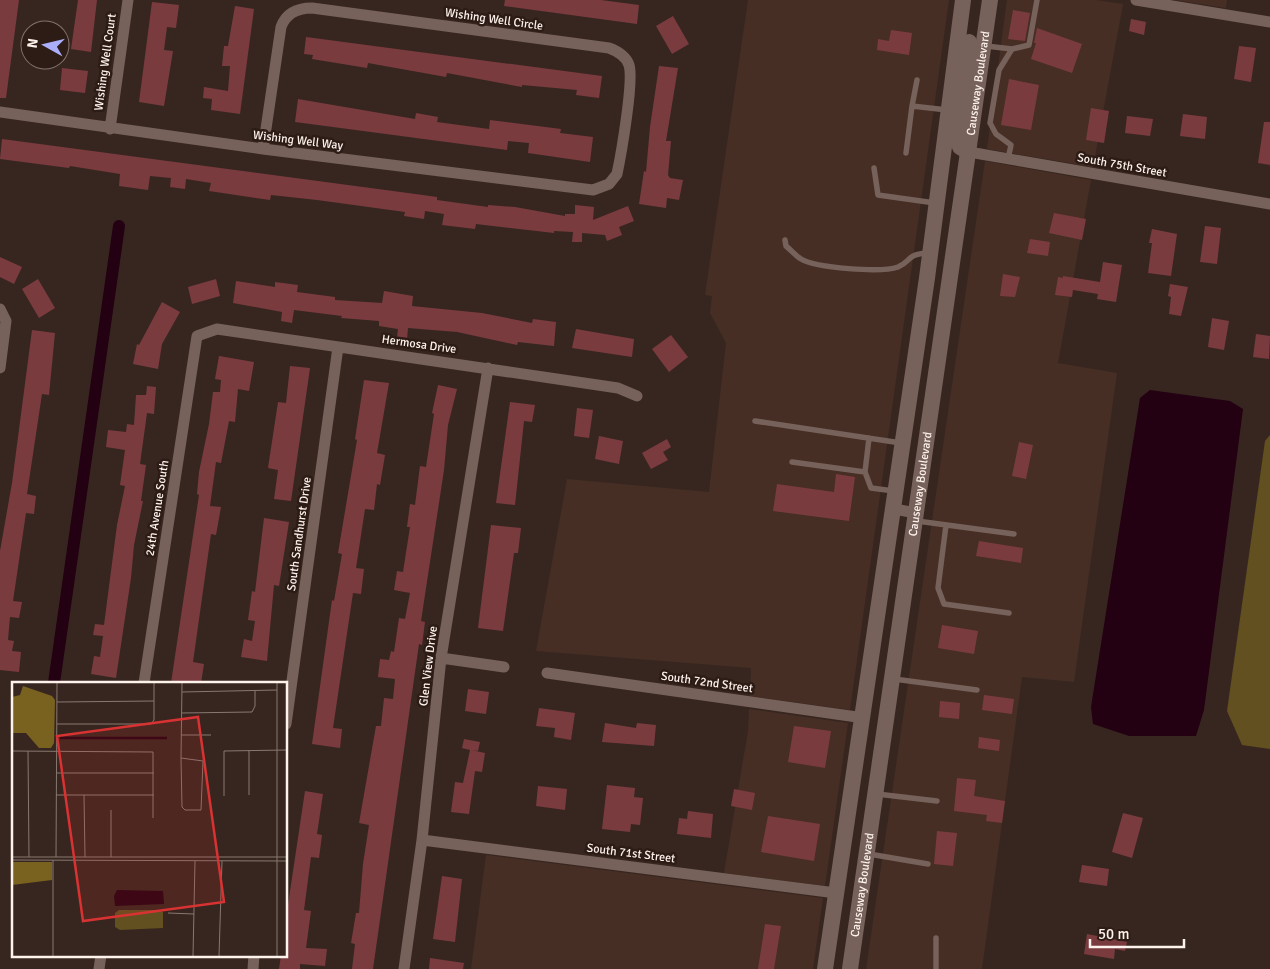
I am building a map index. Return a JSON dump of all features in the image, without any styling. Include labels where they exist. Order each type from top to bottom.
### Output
[{"type":"main road","name":"Causeway Boulevard","points":[[825,969],[904,443],[963,0]]},
{"type":"main road","points":[[969,152],[960,147],[958,136],[973,0]]},
{"type":"main road","name":"Causeway Boulevard","points":[[850,969],[990,0]]},
{"type":"street","name":"Wishing Well Court","points":[[110,129],[128,0]]},
{"type":"street","points":[[1136,0],[1270,22]]},
{"type":"street","name":"Wishing Well Circle","points":[[264,150],[280,27],[290,14],[301,8],[312,8],[615,50],[626,60],[630,72],[619,165],[612,182],[600,189],[593,190]]},
{"type":"street","name":"Wishing Well Way","points":[[0,112],[264,150],[593,190]]},
{"type":"street","name":"South 75th Street","points":[[969,152],[1270,204]]},
{"type":"street","points":[[0,309],[6,321],[0,368]]},
{"type":"street","name":"Hermosa Drive","points":[[197,336],[217,329],[618,388],[637,396]]},
{"type":"street","name":"24th Avenue South","points":[[144,682],[197,336]]},
{"type":"street","name":"South Sandhurst Drive","points":[[288,710],[338,347]]},
{"type":"street","name":"Glen View Drive","points":[[404,969],[422,840],[442,658],[488,368]]},
{"type":"street","points":[[894,509],[916,517]]},
{"type":"street","points":[[442,658],[504,667]]},
{"type":"street","name":"South 72nd Street","points":[[547,673],[864,718]]},
{"type":"street","name":"South 71st Street","points":[[422,840],[836,894]]},
{"type":"street","points":[[99,969],[101,956]]},
{"type":"street","points":[[252,969],[254,956]]},
{"type":"lane","points":[[984,46],[1012,49],[1029,45],[1037,0]]},
{"type":"lane","points":[[1008,159],[1011,145],[996,134],[990,123],[999,70],[1012,49]]},
{"type":"lane","points":[[906,153],[917,80]]},
{"type":"lane","points":[[977,97],[994,99]]},
{"type":"lane","points":[[912,106],[949,110]]},
{"type":"lane","points":[[874,168],[878,195],[937,204]]},
{"type":"lane","points":[[785,240],[786,246],[802,260],[854,269],[881,270],[899,266],[908,257],[930,253]]},
{"type":"lane","points":[[755,421],[904,443]]},
{"type":"lane","points":[[870,438],[865,472],[871,488],[896,492]]},
{"type":"lane","points":[[792,462],[865,472]]},
{"type":"lane","points":[[916,517],[946,524],[1014,534]]},
{"type":"lane","points":[[946,524],[938,588],[944,604],[1009,613]]},
{"type":"lane","points":[[892,679],[978,690]]},
{"type":"lane","points":[[875,793],[937,801]]},
{"type":"lane","points":[[867,854],[928,864]]},
{"type":"lane","points":[[936,938],[936,969]]},
{"type":"shaded area","points":[[748,0],[949,0],[850,710],[750,696],[751,668],[536,651],[567,479],[709,492],[726,343],[710,313],[712,296],[705,295]]},
{"type":"shaded area","points":[[1007,0],[1096,0],[1123,4],[1093,167],[987,149]]},
{"type":"shaded area","points":[[1174,0],[1227,0],[1226,8]]},
{"type":"shaded area","points":[[985,161],[1091,180],[1058,363],[1117,373],[1074,682],[1022,677],[982,969],[866,969]]},
{"type":"shaded area","points":[[1150,390],[1230,401],[1243,409],[1204,710],[1196,736],[1129,736],[1093,724],[1091,707],[1140,398]]},
{"type":"shaded area","points":[[1270,435],[1270,749],[1242,745],[1227,711],[1265,441]]},
{"type":"shaded area","points":[[749,709],[848,723],[825,886],[724,873],[748,731]]},
{"type":"shaded area","points":[[486,855],[823,898],[813,969],[471,969]]},
{"type":"building","points":[[0,0],[19,0],[6,98],[0,98]]},
{"type":"building","points":[[78,0],[97,0],[91,52],[71,49]]},
{"type":"building","points":[[505,0],[601,0],[639,5],[637,24],[504,6]]},
{"type":"building","points":[[152,2],[179,5],[176,28],[167,27],[164,50],[173,51],[164,106],[139,102]]},
{"type":"building","points":[[235,6],[254,9],[240,114],[211,110],[212,99],[203,98],[204,87],[228,91],[230,66],[222,66],[224,46],[228,46]]},
{"type":"building","points":[[1013,10],[1030,13],[1025,41],[1008,39]]},
{"type":"building","points":[[673,16],[689,44],[672,54],[656,26]]},
{"type":"building","points":[[1131,19],[1146,22],[1144,35],[1129,31]]},
{"type":"building","points":[[1037,28],[1082,44],[1072,73],[1031,59],[1036,43],[1034,43]]},
{"type":"building","points":[[891,30],[912,33],[909,55],[877,50],[878,39],[889,41]]},
{"type":"building","points":[[306,37],[602,76],[599,98],[576,95],[577,90],[522,85],[522,87],[447,73],[446,77],[368,63],[367,68],[312,59],[313,55],[304,54]]},
{"type":"building","points":[[1239,46],[1256,48],[1251,82],[1234,79]]},
{"type":"building","points":[[659,66],[678,68],[666,141],[671,141],[668,175],[670,178],[683,180],[679,200],[667,198],[666,208],[639,204],[644,171],[646,172],[650,127]]},
{"type":"building","points":[[62,70],[88,71],[85,93],[60,90]]},
{"type":"building","points":[[1009,79],[1039,85],[1031,130],[1001,125]]},
{"type":"building","points":[[298,99],[415,119],[416,113],[438,117],[437,122],[489,129],[490,120],[561,129],[560,133],[593,137],[590,162],[528,153],[529,143],[508,141],[507,150],[295,122]]},
{"type":"building","points":[[1091,108],[1109,111],[1104,143],[1086,140]]},
{"type":"building","points":[[1183,114],[1207,117],[1205,139],[1180,136]]},
{"type":"building","points":[[1127,116],[1153,119],[1150,136],[1125,133]]},
{"type":"building","points":[[1264,122],[1270,122],[1270,165],[1258,163]]},
{"type":"building","points":[[2,139],[437,197],[437,200],[488,207],[488,205],[515,207],[565,216],[565,214],[575,214],[575,205],[594,207],[593,220],[628,206],[634,221],[619,227],[622,235],[607,241],[605,235],[582,233],[582,242],[572,242],[573,232],[554,231],[554,233],[476,224],[475,229],[442,225],[444,214],[425,211],[424,219],[404,216],[405,212],[317,200],[271,195],[270,200],[209,191],[211,183],[186,179],[185,189],[170,187],[171,178],[150,176],[148,190],[119,186],[120,174],[70,166],[69,168],[0,159]]},
{"type":"building","points":[[1054,213],[1086,219],[1082,240],[1049,233]]},
{"type":"building","points":[[1205,226],[1221,228],[1217,264],[1200,262]]},
{"type":"building","points":[[1152,229],[1177,234],[1171,276],[1148,273],[1152,243],[1149,243]]},
{"type":"building","points":[[1030,239],[1050,242],[1048,256],[1027,253]]},
{"type":"building","points":[[0,257],[22,267],[14,284],[0,277]]},
{"type":"building","points":[[1103,262],[1122,265],[1116,302],[1097,299],[1098,294],[1073,290],[1072,297],[1055,295],[1058,277],[1063,278],[1063,276],[1100,282]]},
{"type":"building","points":[[1003,274],[1020,277],[1015,297],[1000,296]]},
{"type":"building","points":[[38,279],[55,308],[39,318],[22,289]]},
{"type":"building","points":[[216,279],[220,296],[192,304],[188,287]]},
{"type":"building","points":[[236,281],[275,287],[275,282],[298,285],[297,292],[335,297],[335,300],[382,303],[384,291],[413,296],[412,306],[482,313],[532,323],[533,319],[556,322],[554,346],[518,342],[517,345],[457,332],[408,328],[407,340],[397,338],[398,329],[379,326],[379,321],[341,318],[342,316],[294,310],[292,323],[281,321],[282,312],[233,303]]},
{"type":"building","points":[[1170,284],[1188,287],[1181,316],[1169,314],[1171,297],[1168,296]]},
{"type":"building","points":[[162,302],[180,312],[162,344],[158,369],[133,364],[137,344],[139,345]]},
{"type":"building","points":[[1212,318],[1229,321],[1224,350],[1208,347]]},
{"type":"building","points":[[576,329],[634,339],[632,357],[572,348]]},
{"type":"building","points":[[32,330],[55,333],[49,395],[42,394],[27,494],[36,496],[34,514],[26,513],[13,601],[22,602],[19,618],[10,617],[8,640],[14,641],[12,651],[21,652],[19,672],[0,670],[0,551],[12,483]]},
{"type":"building","points":[[1256,334],[1270,336],[1269,359],[1253,357]]},
{"type":"building","points":[[671,335],[688,357],[669,372],[652,349]]},
{"type":"building","points":[[219,356],[254,362],[249,391],[238,389],[235,422],[229,421],[221,463],[216,462],[210,506],[221,507],[216,535],[211,534],[193,662],[204,664],[201,682],[171,682],[199,495],[197,494],[199,472],[209,424],[213,392],[220,392],[221,380],[215,379]]},
{"type":"building","points":[[290,366],[310,368],[291,501],[274,499],[278,470],[268,468],[278,402],[286,403]]},
{"type":"building","points":[[364,380],[389,383],[377,453],[385,455],[380,485],[377,484],[374,510],[365,509],[356,568],[364,569],[361,594],[353,593],[333,728],[342,729],[340,748],[312,744],[332,600],[334,601],[342,554],[338,553],[357,440],[355,439]]},
{"type":"building","points":[[438,385],[457,389],[448,425],[444,470],[421,621],[425,622],[422,645],[419,644],[373,969],[352,969],[355,944],[351,943],[356,913],[359,913],[363,864],[369,825],[359,823],[376,726],[381,726],[384,698],[393,699],[395,679],[378,677],[380,659],[389,660],[391,651],[394,652],[399,618],[405,619],[410,593],[394,590],[397,571],[403,572],[410,527],[407,527],[410,504],[415,505],[420,466],[426,467],[434,414],[432,413]]},
{"type":"building","points":[[147,386],[156,387],[154,414],[147,413],[140,464],[146,465],[141,501],[143,501],[134,545],[116,678],[91,674],[94,656],[100,657],[103,636],[93,635],[95,624],[104,625],[117,525],[125,486],[120,485],[125,450],[106,447],[108,430],[126,432],[127,424],[134,425],[136,395],[146,395]]},
{"type":"building","points":[[510,402],[535,405],[532,422],[524,421],[515,505],[496,503]]},
{"type":"building","points":[[577,408],[593,410],[589,438],[574,436]]},
{"type":"building","points":[[599,436],[623,441],[619,464],[595,459]]},
{"type":"building","points":[[667,439],[671,447],[663,452],[668,460],[651,469],[642,453]]},
{"type":"building","points":[[1019,442],[1033,445],[1026,479],[1012,476]]},
{"type":"building","points":[[836,474],[855,477],[849,521],[773,511],[777,484],[834,492]]},
{"type":"building","points":[[264,518],[289,522],[279,586],[274,585],[267,661],[241,657],[244,639],[252,641],[255,621],[248,620],[252,591],[255,592]]},
{"type":"building","points":[[491,525],[521,528],[518,553],[514,553],[503,631],[478,628]]},
{"type":"building","points":[[979,541],[1023,548],[1021,563],[976,556]]},
{"type":"building","points":[[942,625],[978,631],[974,654],[938,648]]},
{"type":"building","points":[[468,689],[489,692],[486,714],[465,711]]},
{"type":"building","points":[[984,695],[1014,699],[1012,714],[982,710]]},
{"type":"building","points":[[940,701],[960,703],[959,719],[939,717]]},
{"type":"building","points":[[539,708],[575,713],[571,740],[554,737],[555,728],[536,726]]},
{"type":"building","points":[[605,723],[636,728],[637,723],[656,725],[654,746],[602,742]]},
{"type":"building","points":[[794,726],[831,731],[825,768],[788,762]]},
{"type":"building","points":[[979,737],[1000,740],[999,751],[978,748]]},
{"type":"building","points":[[464,739],[480,742],[478,751],[471,750],[485,753],[482,772],[475,771],[469,814],[451,812],[455,782],[463,783],[470,750],[462,748]]},
{"type":"building","points":[[957,778],[976,780],[974,796],[1005,801],[1002,823],[986,821],[987,815],[954,811]]},
{"type":"building","points":[[607,785],[635,788],[634,797],[643,798],[640,825],[631,824],[630,832],[602,829]]},
{"type":"building","points":[[538,786],[567,789],[565,810],[536,806]]},
{"type":"building","points":[[734,789],[755,793],[752,810],[731,806]]},
{"type":"building","points":[[305,791],[323,794],[317,834],[322,835],[319,858],[311,857],[304,910],[311,911],[306,948],[327,949],[325,966],[300,964],[300,969],[279,969],[281,956],[288,956],[288,905]]},
{"type":"building","points":[[688,811],[713,814],[711,838],[677,834],[679,818],[687,819]]},
{"type":"building","points":[[1123,813],[1143,818],[1132,858],[1112,852]]},
{"type":"building","points":[[768,816],[820,824],[814,861],[761,852]]},
{"type":"building","points":[[937,831],[957,833],[953,866],[934,864]]},
{"type":"building","points":[[1082,865],[1109,869],[1107,886],[1079,882]]},
{"type":"building","points":[[442,876],[462,879],[455,942],[433,939]]},
{"type":"building","points":[[765,924],[781,926],[774,969],[758,969]]},
{"type":"building","points":[[1087,934],[1127,942],[1125,951],[1115,949],[1114,959],[1084,954]]},
{"type":"building","points":[[430,958],[464,963],[463,969],[429,969]]},
{"type":"waterway","points":[[54,682],[119,226]]}]
